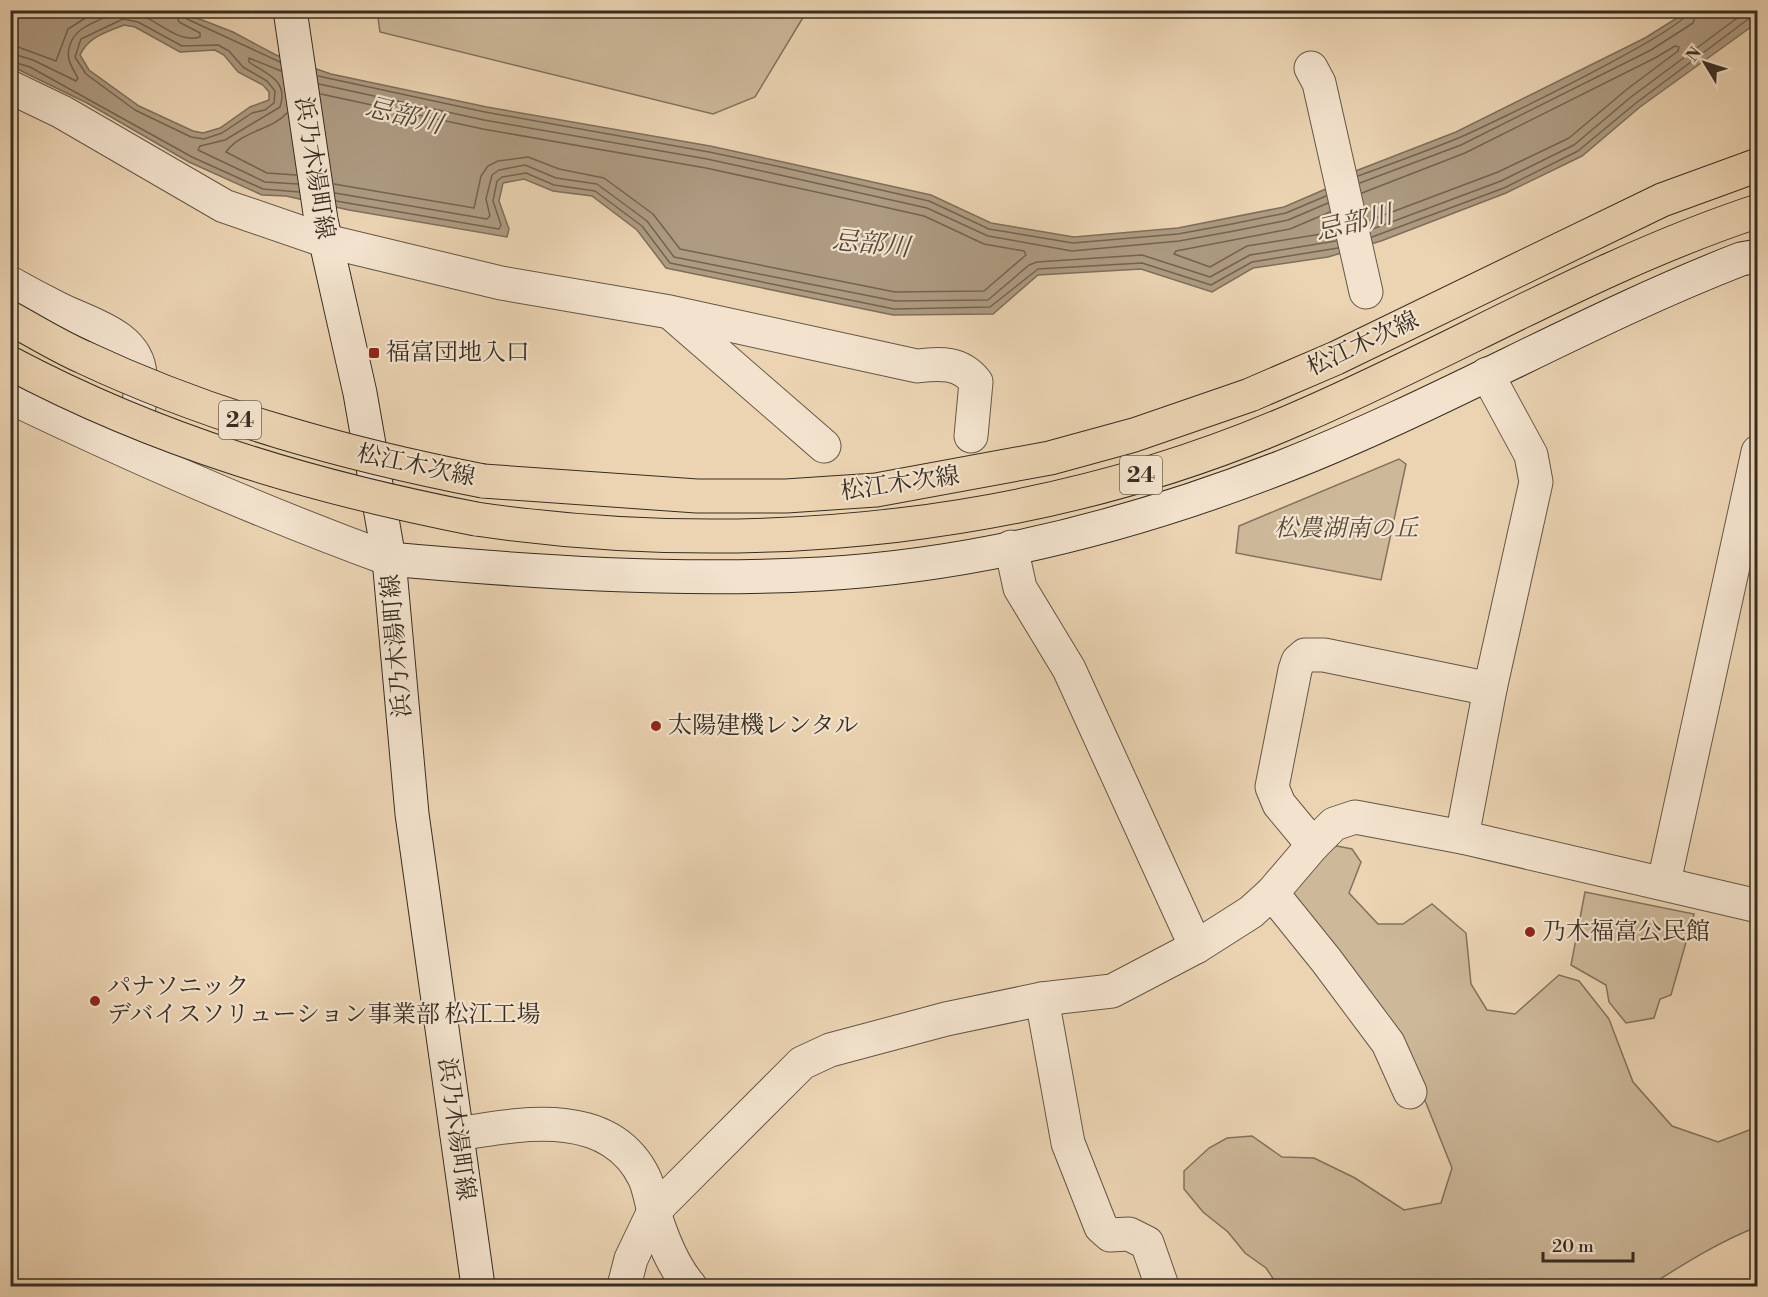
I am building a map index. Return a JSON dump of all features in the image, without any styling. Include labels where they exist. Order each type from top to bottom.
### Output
[{"type":"main road","name":"松江木次線","points":[[10,318],[82,357],[250,424],[333,448],[483,481],[697,496],[786,496],[876,490],[1050,458],[1134,435],[1250,395],[1336,358],[1662,200],[1758,165]]},
{"type":"main road","name":"松江木次線","points":[[10,363],[107,410],[251,465],[404,505],[477,519],[547,529],[699,537],[774,536],[904,525],[1058,497],[1211,453],[1299,418],[1382,381],[1638,256],[1706,228],[1758,211]]},
{"type":"street","name":"浜乃木湯町線","points":[[290,10],[323,231],[360,393],[389,559],[412,814],[478,1287]]},
{"type":"street","points":[[1311,68],[1319,83],[1366,292]]},
{"type":"street","points":[[10,87],[62,112],[224,206],[323,231],[501,283],[670,312],[917,366],[933,364],[959,367],[976,382],[971,436]]},
{"type":"street","points":[[10,397],[133,456],[303,528],[389,559],[519,571],[739,576],[824,574],[930,561],[1011,547],[1099,527],[1186,502],[1350,440],[1637,301],[1741,259],[1758,256]]},
{"type":"street","points":[[10,283],[104,329],[123,341],[135,357],[141,374],[133,456]]},
{"type":"street","points":[[670,312],[824,447]]},
{"type":"street","points":[[1462,837],[1490,689],[1536,482],[1531,455],[1487,374]]},
{"type":"street","points":[[1664,882],[1758,452]]},
{"type":"street","points":[[1011,547],[1020,588],[1069,669],[1196,947]]},
{"type":"street","points":[[1313,845],[1279,804],[1272,787],[1298,661],[1305,655],[1314,653],[1490,689]]},
{"type":"street","points":[[624,1287],[631,1259],[654,1211],[802,1063],[830,1050],[946,1019],[1042,999],[1112,991],[1196,947],[1251,912],[1272,893],[1334,824],[1355,817],[1462,837],[1664,882],[1758,906]]},
{"type":"street","points":[[1272,893],[1388,1043],[1410,1092]]},
{"type":"street","points":[[1042,999],[1068,1143],[1101,1227],[1110,1234],[1130,1234],[1147,1243],[1162,1287]]},
{"type":"street","points":[[457,1134],[504,1126],[565,1125],[592,1130],[617,1144],[630,1156],[645,1177],[663,1241],[690,1287]]},
{"type":"green space","points":[[377,10],[807,11],[755,97],[713,114],[380,32]]},
{"type":"green space","name":"松農湖南の丘","points":[[1399,459],[1406,464],[1381,580],[1236,553],[1239,526]]},
{"type":"green space","points":[[1337,846],[1352,849],[1361,862],[1349,893],[1378,924],[1403,924],[1432,904],[1466,933],[1471,984],[1487,1010],[1515,1014],[1559,975],[1579,981],[1609,1019],[1633,1082],[1672,1126],[1718,1142],[1757,1127],[1757,1227],[1715,1246],[1649,1286],[1278,1286],[1266,1268],[1245,1253],[1228,1232],[1203,1212],[1184,1189],[1184,1171],[1209,1148],[1227,1138],[1252,1136],[1282,1157],[1314,1158],[1355,1178],[1404,1210],[1441,1203],[1452,1168],[1420,1088],[1289,896],[1323,849]]},
{"type":"green space","points":[[1585,892],[1694,914],[1671,995],[1660,999],[1654,1018],[1626,1023],[1609,1002],[1606,985],[1571,965]]},
{"type":"water","name":"忌部川","points":[[10,11],[179,11],[233,32],[276,55],[331,74],[487,107],[710,146],[783,162],[931,195],[991,223],[1074,237],[1178,228],[1284,207],[1328,188],[1353,172],[1456,132],[1645,38],[1688,11],[1757,11],[1758,22],[1640,107],[1582,156],[1506,193],[1381,241],[1328,257],[1253,268],[1212,292],[1141,269],[1038,275],[993,314],[893,315],[666,268],[637,230],[592,196],[553,191],[524,179],[503,183],[499,201],[509,229],[507,237],[349,210],[286,196],[262,195],[189,162],[87,103],[11,66]],"holes":[[[124,25],[135,27],[180,52],[215,50],[224,55],[238,72],[263,85],[269,92],[269,100],[250,107],[220,128],[203,133],[193,131],[139,106],[89,70],[80,55],[83,49],[98,36]]]},
{"type":"place","name":"福富団地入口","points":[[374,353]]},
{"type":"place","name":"太陽建機レンタル","points":[[656,726]]},
{"type":"place","name":"乃木福富公民館","points":[[1530,932]]},
{"type":"place","name":"パナソニック デバイスソリューション事業部 松江工場","points":[[95,1001]]}]
